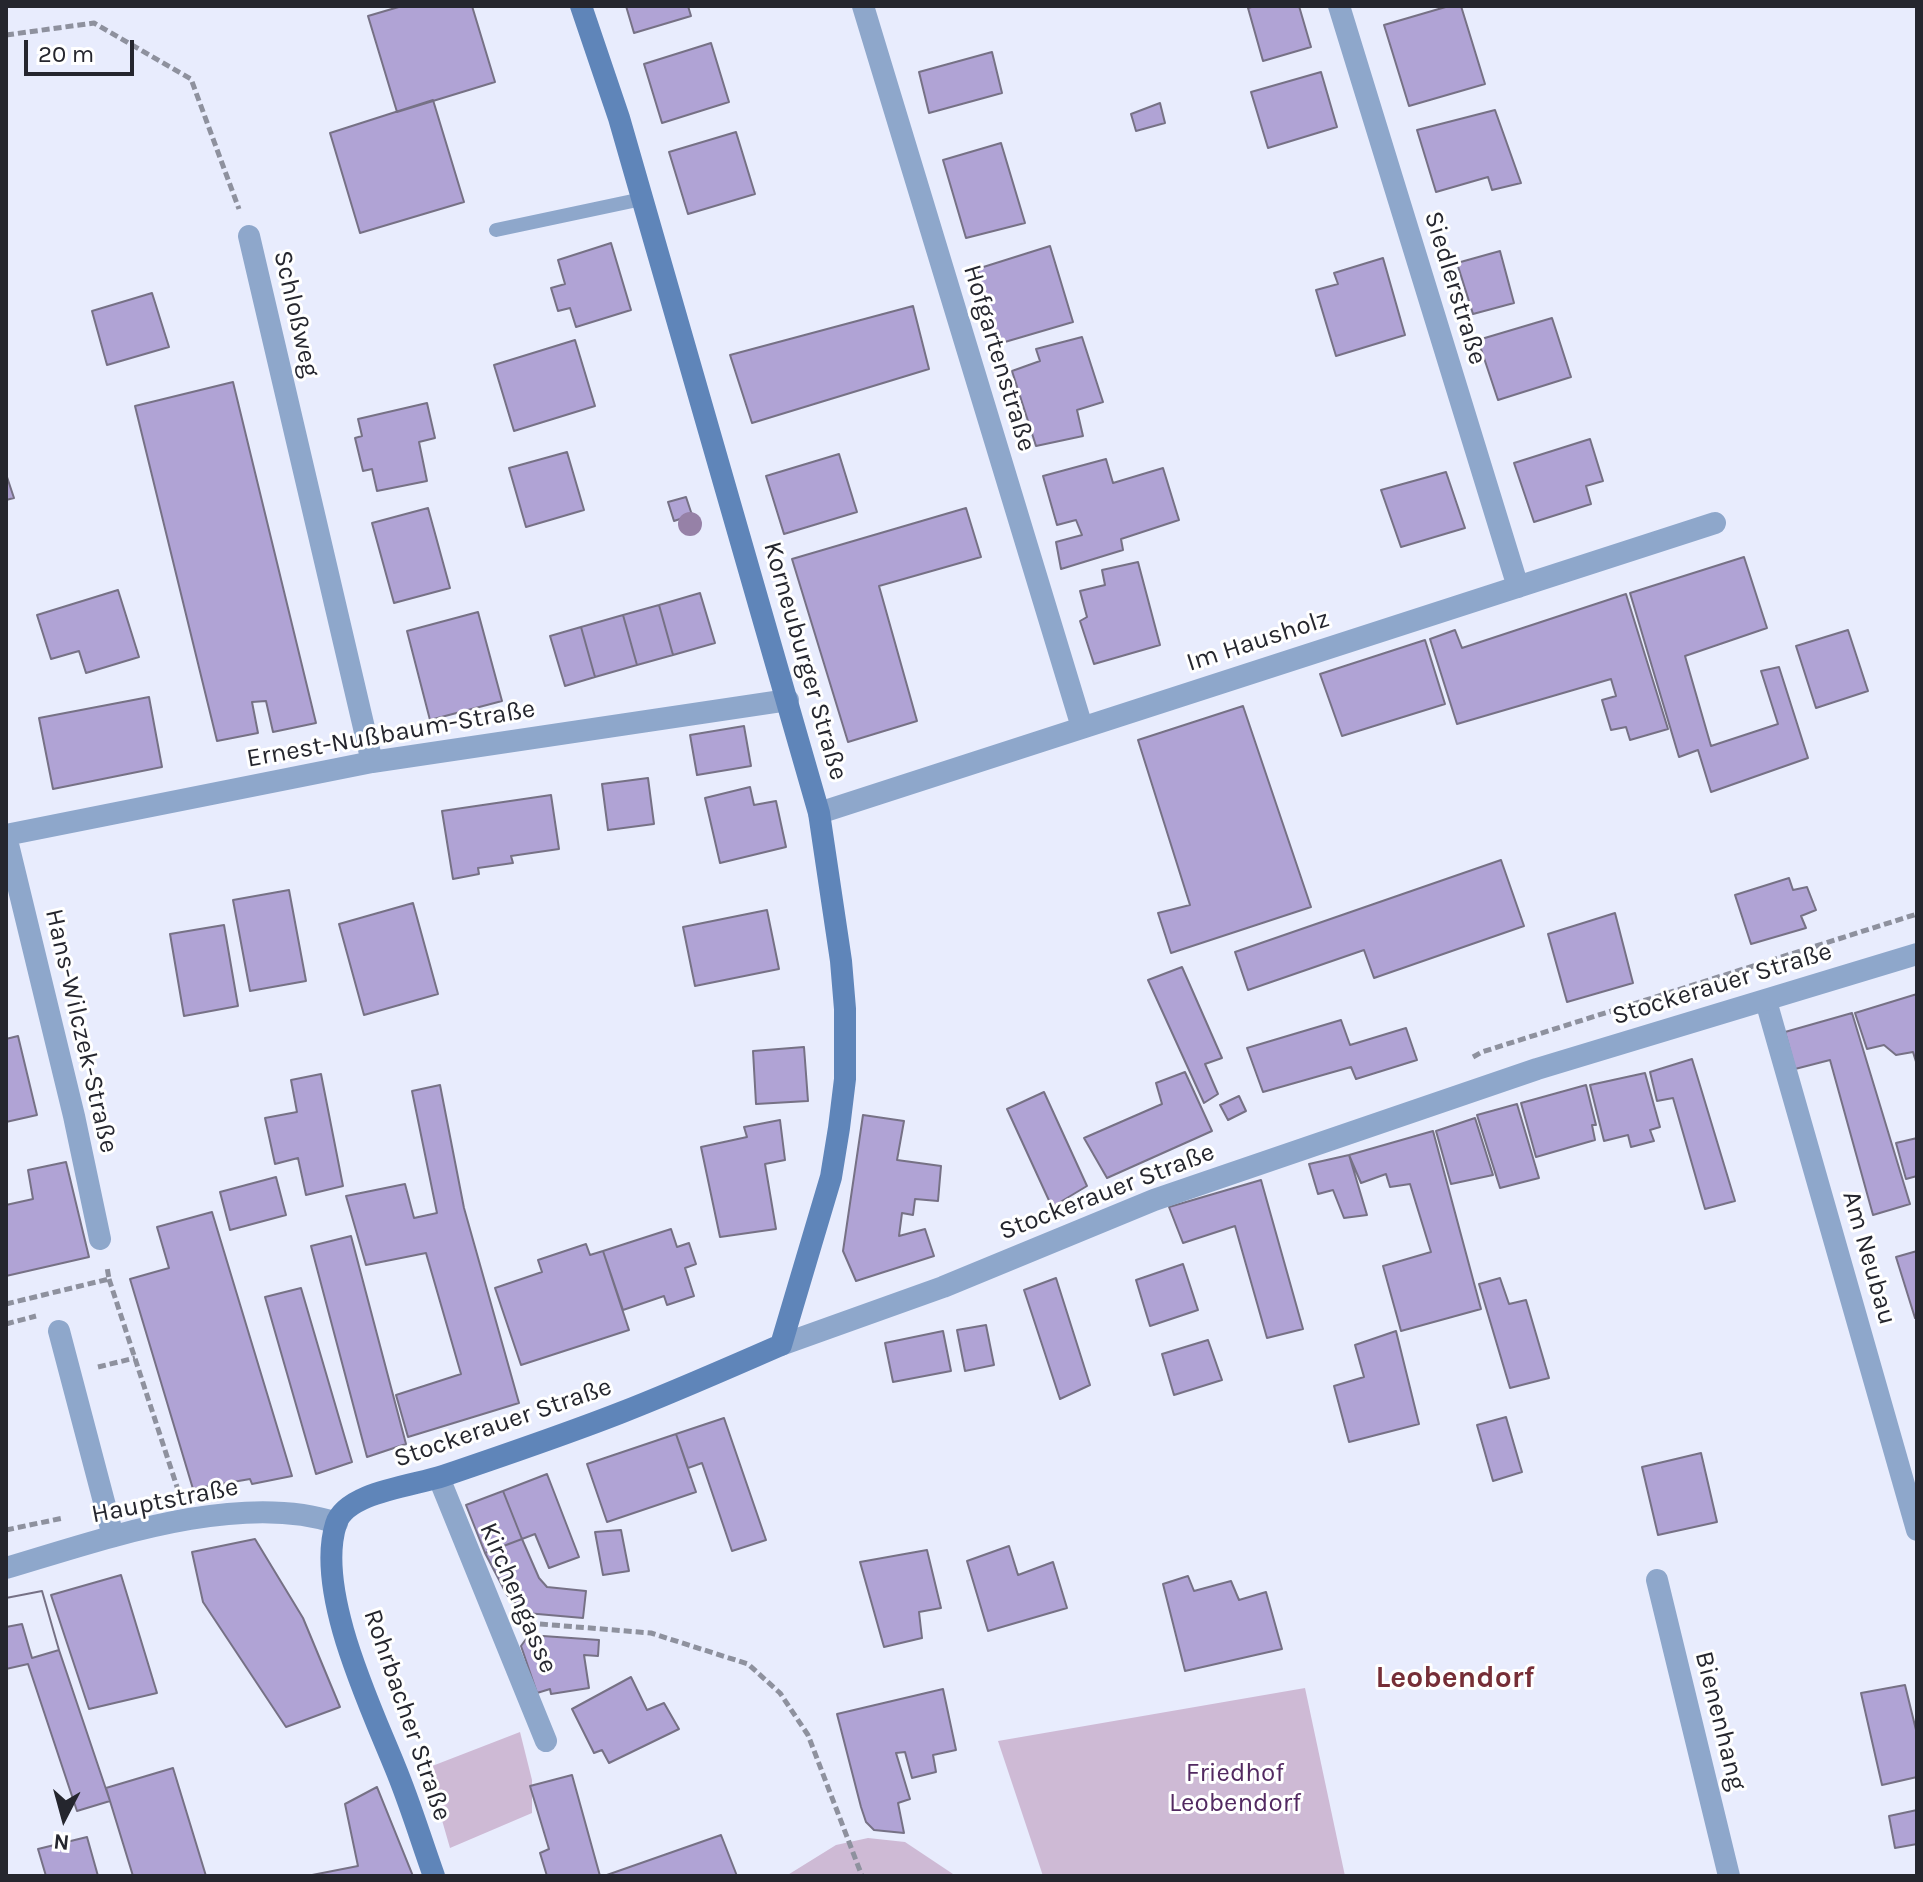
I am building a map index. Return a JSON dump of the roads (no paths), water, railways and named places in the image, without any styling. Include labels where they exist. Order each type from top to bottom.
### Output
[{"type":"main road","name":"Korneuburger Straße","points":[[581,6],[642,199],[819,813],[842,973],[845,1079],[831,1177],[781,1345]]},
{"type":"main road","name":"Stockerauer Straße","points":[[337,1523],[345,1508],[353,1502],[439,1478],[619,1414],[781,1345]]},
{"type":"main road","name":"Rohrbacher Straße","points":[[337,1523],[332,1547],[333,1574],[349,1650],[434,1876]]},
{"type":"street","name":"Hofgartenstraße","points":[[863,6],[1082,727]]},
{"type":"street","name":"Siedlerstraße","points":[[1339,6],[1518,587]]},
{"type":"street","name":"Schloßweg","points":[[249,236],[372,762]]},
{"type":"street","name":"Im Hausholz","points":[[819,813],[1715,523]]},
{"type":"street","name":"Ernest-Nußbaum-Straße","points":[[6,835],[372,762],[788,700]]},
{"type":"street","name":"Hans-Wilczek-Straße","points":[[6,835],[74,1116],[100,1239]]},
{"type":"street","name":"Stockerauer Straße","points":[[781,1345],[943,1287],[1168,1195],[1537,1069],[1917,954]]},
{"type":"street","name":"Am Neubau","points":[[1766,1001],[1912,1492],[1917,1530]]},
{"type":"street","points":[[59,1331],[113,1536]]},
{"type":"street","name":"Kirchengasse","points":[[439,1478],[546,1741]]},
{"type":"street","name":"Hauptstraße","points":[[6,1568],[113,1536],[188,1521],[267,1512],[318,1516],[337,1523]]},
{"type":"street","name":"Bienenhang","points":[[1657,1580],[1729,1876]]},
{"type":"lane","points":[[496,230],[642,199]]},
{"type":"district","name":"Leobendorf","points":[[1455,1678]]},
{"type":"park label","name":"Friedhof Leobendorf","points":[[1235,1789]]}]
